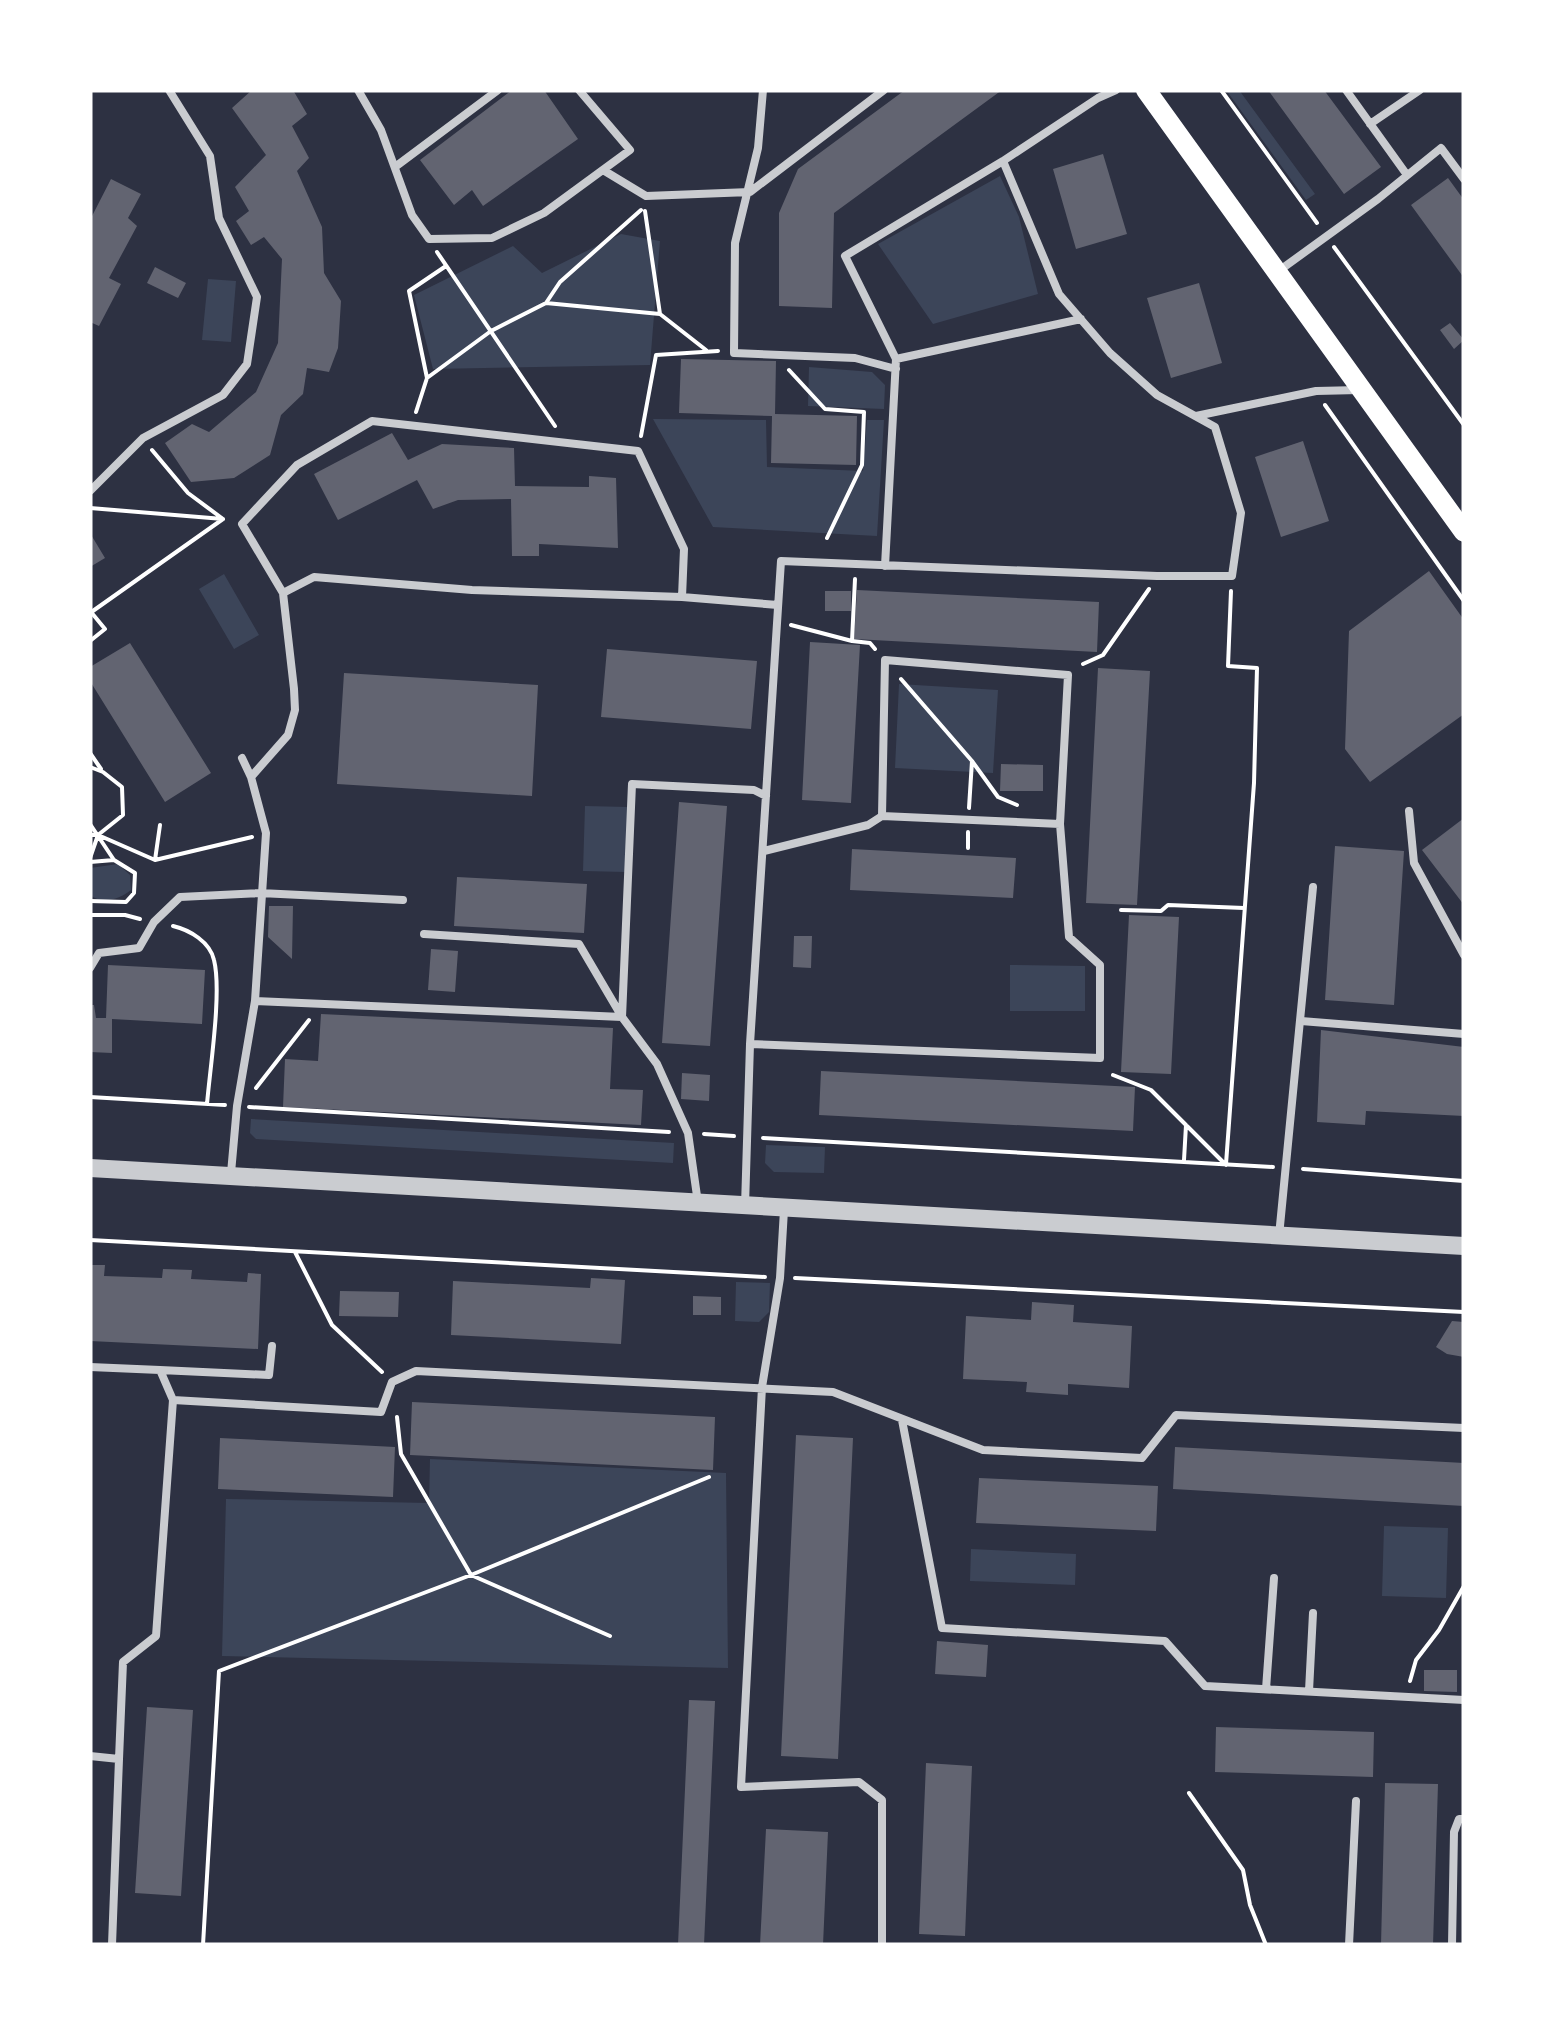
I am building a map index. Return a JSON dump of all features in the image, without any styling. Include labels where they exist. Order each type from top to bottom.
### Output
[{"type":"main road","points":[[1146,90],[1464,532]]},
{"type":"street","points":[[90,1168],[1464,1246]]},
{"type":"lane","points":[[90,491],[143,438],[222,395],[247,364],[257,297],[218,218],[210,156],[169,90]]},
{"type":"lane","points":[[358,90],[382,130],[412,215],[429,239],[492,238],[544,214],[630,150],[579,90]]},
{"type":"lane","points":[[395,167],[498,90]]},
{"type":"lane","points":[[764,90],[750,192],[735,243],[734,353],[855,358],[896,364],[1080,319]]},
{"type":"lane","points":[[603,170],[646,196],[750,192],[884,90]]},
{"type":"lane","points":[[885,566],[896,364],[845,256],[1116,90]]},
{"type":"lane","points":[[1346,90],[1407,175]]},
{"type":"lane","points":[[1370,124],[1420,90]]},
{"type":"lane","points":[[1276,273],[1441,148],[1464,179]]},
{"type":"lane","points":[[745,1206],[750,1044],[781,561],[1232,576],[1241,514],[1215,427],[1157,394],[1110,353],[1059,294],[1003,162]]},
{"type":"lane","points":[[1196,416],[1316,392],[1360,390]]},
{"type":"lane","points":[[251,777],[288,734],[295,710],[283,593],[242,524],[297,465],[372,421],[638,451],[684,548],[682,597]]},
{"type":"lane","points":[[283,593],[314,577],[472,590],[778,604]]},
{"type":"lane","points":[[750,1044],[1100,1058],[1100,965],[1069,937],[1060,824],[1068,675],[885,660],[882,816]]},
{"type":"lane","points":[[230,1178],[254,1001],[266,833],[242,758]]},
{"type":"lane","points":[[622,1017],[632,784],[754,790],[766,796]]},
{"type":"lane","points":[[1409,811],[1414,863],[1464,955]]},
{"type":"lane","points":[[764,851],[868,824],[882,816],[1060,824]]},
{"type":"lane","points":[[1279,1237],[1313,887]]},
{"type":"lane","points":[[90,968],[99,952],[139,948],[154,922],[180,897],[260,894],[402,900]]},
{"type":"lane","points":[[424,934],[579,944],[622,1017],[658,1064],[688,1133],[698,1203]]},
{"type":"lane","points":[[254,1001],[622,1017]]},
{"type":"lane","points":[[1301,1022],[1464,1034]]},
{"type":"lane","points":[[784,1207],[780,1278],[762,1387],[742,1787],[859,1782],[882,1800],[882,1945]]},
{"type":"lane","points":[[90,1366],[269,1375],[272,1346]]},
{"type":"lane","points":[[112,1945],[123,1662],[156,1636],[173,1400],[160,1370]]},
{"type":"lane","points":[[173,1400],[382,1412],[392,1382],[416,1371],[762,1387],[833,1392],[983,1450],[1142,1458],[1176,1415],[1464,1428]]},
{"type":"lane","points":[[902,1420],[942,1628],[1165,1640],[1205,1686],[1464,1700]]},
{"type":"lane","points":[[1266,1689],[1274,1578]]},
{"type":"lane","points":[[1309,1691],[1313,1613]]},
{"type":"lane","points":[[90,1756],[119,1759]]},
{"type":"lane","points":[[1348,1945],[1356,1800]]},
{"type":"lane","points":[[1452,1945],[1454,1832],[1459,1819],[1464,1819]]},
{"type":"path","points":[[1222,90],[1464,424]]},
{"type":"path","points":[[427,378],[491,331],[546,303],[560,282],[644,206],[660,314]]},
{"type":"path","points":[[429,239],[568,444]]},
{"type":"path","points":[[412,426],[427,378],[409,291],[446,266]]},
{"type":"path","points":[[546,303],[660,314],[706,350]]},
{"type":"path","points":[[638,451],[656,355],[706,350],[734,353]]},
{"type":"path","points":[[779,359],[825,409],[864,412],[862,464],[827,538]]},
{"type":"path","points":[[1316,392],[1464,601]]},
{"type":"path","points":[[143,438],[188,493],[223,519]]},
{"type":"path","points":[[90,508],[223,519]]},
{"type":"path","points":[[90,641],[104,629],[91,612],[223,519]]},
{"type":"path","points":[[852,641],[855,578],[862,565]]},
{"type":"path","points":[[1083,664],[1104,656],[1157,576]]},
{"type":"path","points":[[1226,1164],[1254,783],[1257,668],[1228,666],[1232,576]]},
{"type":"path","points":[[777,624],[870,644],[972,760],[998,797],[1060,824]]},
{"type":"path","points":[[90,753],[103,772]]},
{"type":"path","points":[[968,848],[972,760]]},
{"type":"path","points":[[90,767],[125,786],[123,815],[98,835],[90,860],[114,860]]},
{"type":"path","points":[[90,824],[114,860],[134,873],[134,894],[126,902],[124,915]]},
{"type":"path","points":[[155,860],[160,825]]},
{"type":"path","points":[[90,835],[155,860],[266,833]]},
{"type":"path","points":[[90,901],[126,902]]},
{"type":"path","points":[[1121,910],[1160,911],[1168,905],[1244,908]]},
{"type":"path","points":[[90,916],[124,915],[190,930],[214,956],[216,985],[207,1104]]},
{"type":"path","points":[[239,1106],[321,1004]]},
{"type":"path","points":[[1113,1075],[1151,1090],[1226,1164]]},
{"type":"path","points":[[90,1097],[1464,1180]]},
{"type":"path","points":[[1184,1161],[1186,1126]]},
{"type":"path","points":[[203,1945],[219,1671],[471,1575],[709,1478]]},
{"type":"path","points":[[471,1575],[610,1636]]},
{"type":"path","points":[[1409,1697],[1416,1660],[1464,1586]]},
{"type":"path","points":[[1188,1793],[1242,1870],[1250,1905],[1266,1945]]},
{"type":"shaded area","points":[[1226,90],[1239,90],[1315,194],[1306,200]]},
{"type":"shaded area","points":[[1000,176],[1019,217],[1038,294],[933,324],[878,244]]},
{"type":"shaded area","points":[[621,234],[660,241],[650,365],[433,369],[414,295],[513,246],[542,273]]},
{"type":"shaded area","points":[[208,279],[236,281],[231,342],[202,340]]},
{"type":"shaded area","points":[[809,367],[872,372],[885,385],[884,409],[808,406]]},
{"type":"shaded area","points":[[653,419],[766,420],[767,467],[863,471],[867,420],[884,420],[877,536],[713,527]]},
{"type":"shaded area","points":[[224,574],[259,635],[234,649],[199,589]]},
{"type":"shaded area","points":[[899,684],[998,690],[993,773],[895,768]]},
{"type":"shaded area","points":[[585,806],[628,807],[626,872],[583,871]]},
{"type":"shaded area","points":[[118,864],[130,875],[131,890],[111,900],[90,895],[90,868]]},
{"type":"shaded area","points":[[1010,965],[1085,966],[1085,1011],[1010,1011]]},
{"type":"shaded area","points":[[251,1119],[674,1143],[673,1163],[256,1139],[250,1133]]},
{"type":"shaded area","points":[[766,1145],[825,1147],[824,1173],[774,1172],[765,1163]]},
{"type":"shaded area","points":[[736,1282],[770,1283],[769,1312],[759,1322],[735,1321]]},
{"type":"shaded area","points":[[430,1459],[726,1473],[728,1668],[222,1656],[226,1499],[429,1503]]},
{"type":"shaded area","points":[[1384,1526],[1448,1528],[1446,1598],[1382,1596]]},
{"type":"shaded area","points":[[971,1549],[1076,1554],[1075,1585],[970,1581]]},
{"type":"building","points":[[252,90],[293,90],[307,114],[292,126],[309,158],[297,171],[322,227],[324,273],[341,301],[338,348],[329,372],[307,368],[303,394],[281,415],[270,455],[234,478],[191,482],[165,443],[192,424],[209,432],[256,392],[278,343],[282,259],[264,237],[251,245],[236,221],[249,211],[235,187],[266,155],[232,108]]},
{"type":"building","points":[[512,90],[544,90],[578,139],[483,206],[472,190],[454,205],[420,160]]},
{"type":"building","points":[[905,90],[1002,90],[834,213],[832,308],[779,306],[779,213],[798,169]]},
{"type":"building","points":[[1268,90],[1324,90],[1381,167],[1344,194]]},
{"type":"building","points":[[1103,154],[1127,234],[1076,249],[1053,169]]},
{"type":"building","points":[[1448,178],[1464,200],[1464,278],[1411,205]]},
{"type":"building","points":[[111,179],[141,194],[128,218],[137,226],[109,278],[121,284],[99,326],[90,322],[90,220]]},
{"type":"building","points":[[155,267],[186,283],[178,298],[147,283]]},
{"type":"building","points":[[1199,283],[1222,363],[1171,378],[1147,298]]},
{"type":"building","points":[[1450,323],[1464,340],[1454,349],[1440,330]]},
{"type":"building","points":[[681,359],[776,361],[775,414],[857,416],[856,465],[771,463],[772,416],[679,413]]},
{"type":"building","points":[[392,433],[408,460],[442,444],[514,448],[515,486],[589,487],[589,476],[616,478],[618,548],[539,544],[539,556],[512,556],[511,499],[458,500],[433,509],[417,480],[338,520],[314,474]]},
{"type":"building","points":[[1303,441],[1329,521],[1281,537],[1255,457]]},
{"type":"building","points":[[90,533],[105,558],[90,567]]},
{"type":"building","points":[[1429,571],[1464,620],[1464,714],[1370,782],[1345,749],[1349,631]]},
{"type":"building","points":[[857,590],[1099,602],[1097,652],[854,639]]},
{"type":"building","points":[[825,591],[851,591],[851,611],[825,611]]},
{"type":"building","points":[[810,642],[860,645],[851,803],[802,800]]},
{"type":"building","points":[[130,643],[211,773],[165,802],[90,681],[90,667]]},
{"type":"building","points":[[607,649],[757,661],[751,729],[601,717]]},
{"type":"building","points":[[1098,668],[1150,671],[1137,905],[1086,903]]},
{"type":"building","points":[[344,673],[538,685],[532,796],[337,784]]},
{"type":"building","points":[[1001,764],[1043,765],[1043,791],[1000,791]]},
{"type":"building","points":[[679,802],[727,806],[710,1046],[662,1043]]},
{"type":"building","points":[[1464,818],[1464,905],[1422,850]]},
{"type":"building","points":[[1335,846],[1404,851],[1394,1005],[1325,1000]]},
{"type":"building","points":[[852,849],[1016,858],[1013,898],[850,890]]},
{"type":"building","points":[[457,877],[587,884],[584,933],[454,926]]},
{"type":"building","points":[[269,906],[293,906],[292,959],[268,937]]},
{"type":"building","points":[[1129,915],[1179,917],[1171,1074],[1121,1072]]},
{"type":"building","points":[[794,936],[812,936],[811,968],[793,967]]},
{"type":"building","points":[[431,949],[458,951],[455,992],[428,990]]},
{"type":"building","points":[[108,965],[205,970],[202,1024],[112,1019],[112,1053],[90,1052],[90,1005],[94,1005],[96,1018],[106,1018]]},
{"type":"building","points":[[321,1014],[613,1028],[610,1089],[643,1090],[641,1125],[283,1107],[285,1059],[318,1061]]},
{"type":"building","points":[[1321,1030],[1464,1047],[1464,1116],[1366,1111],[1365,1125],[1317,1122]]},
{"type":"building","points":[[821,1071],[1135,1087],[1133,1131],[819,1115]]},
{"type":"building","points":[[682,1073],[710,1075],[709,1101],[681,1099]]},
{"type":"building","points":[[90,1265],[105,1265],[104,1276],[162,1278],[163,1269],[192,1270],[191,1279],[247,1282],[248,1273],[261,1274],[258,1349],[90,1341]]},
{"type":"building","points":[[591,1278],[625,1280],[621,1344],[451,1335],[453,1281],[590,1288]]},
{"type":"building","points":[[340,1291],[399,1292],[398,1317],[339,1316]]},
{"type":"building","points":[[693,1296],[721,1297],[721,1315],[693,1315]]},
{"type":"building","points":[[1032,1302],[1074,1305],[1073,1322],[1132,1326],[1129,1388],[1068,1384],[1068,1395],[1026,1392],[1027,1382],[963,1379],[966,1316],[1031,1320]]},
{"type":"building","points":[[1452,1321],[1464,1322],[1464,1357],[1436,1347]]},
{"type":"building","points":[[412,1402],[715,1417],[713,1470],[410,1455]]},
{"type":"building","points":[[796,1435],[853,1438],[838,1759],[781,1756]]},
{"type":"building","points":[[220,1438],[395,1447],[393,1497],[218,1489]]},
{"type":"building","points":[[1175,1447],[1464,1463],[1464,1506],[1173,1489]]},
{"type":"building","points":[[979,1478],[1158,1486],[1156,1531],[976,1523]]},
{"type":"building","points":[[937,1641],[988,1645],[986,1677],[935,1674]]},
{"type":"building","points":[[1424,1670],[1457,1670],[1457,1692],[1424,1691]]},
{"type":"building","points":[[689,1700],[715,1701],[704,1945],[678,1945]]},
{"type":"building","points":[[147,1707],[193,1710],[181,1896],[135,1893]]},
{"type":"building","points":[[1216,1727],[1374,1732],[1373,1777],[1215,1772]]},
{"type":"building","points":[[926,1763],[972,1766],[965,1936],[919,1934]]},
{"type":"building","points":[[1385,1783],[1438,1784],[1433,1945],[1381,1945]]},
{"type":"building","points":[[766,1829],[828,1832],[823,1945],[760,1945]]}]
